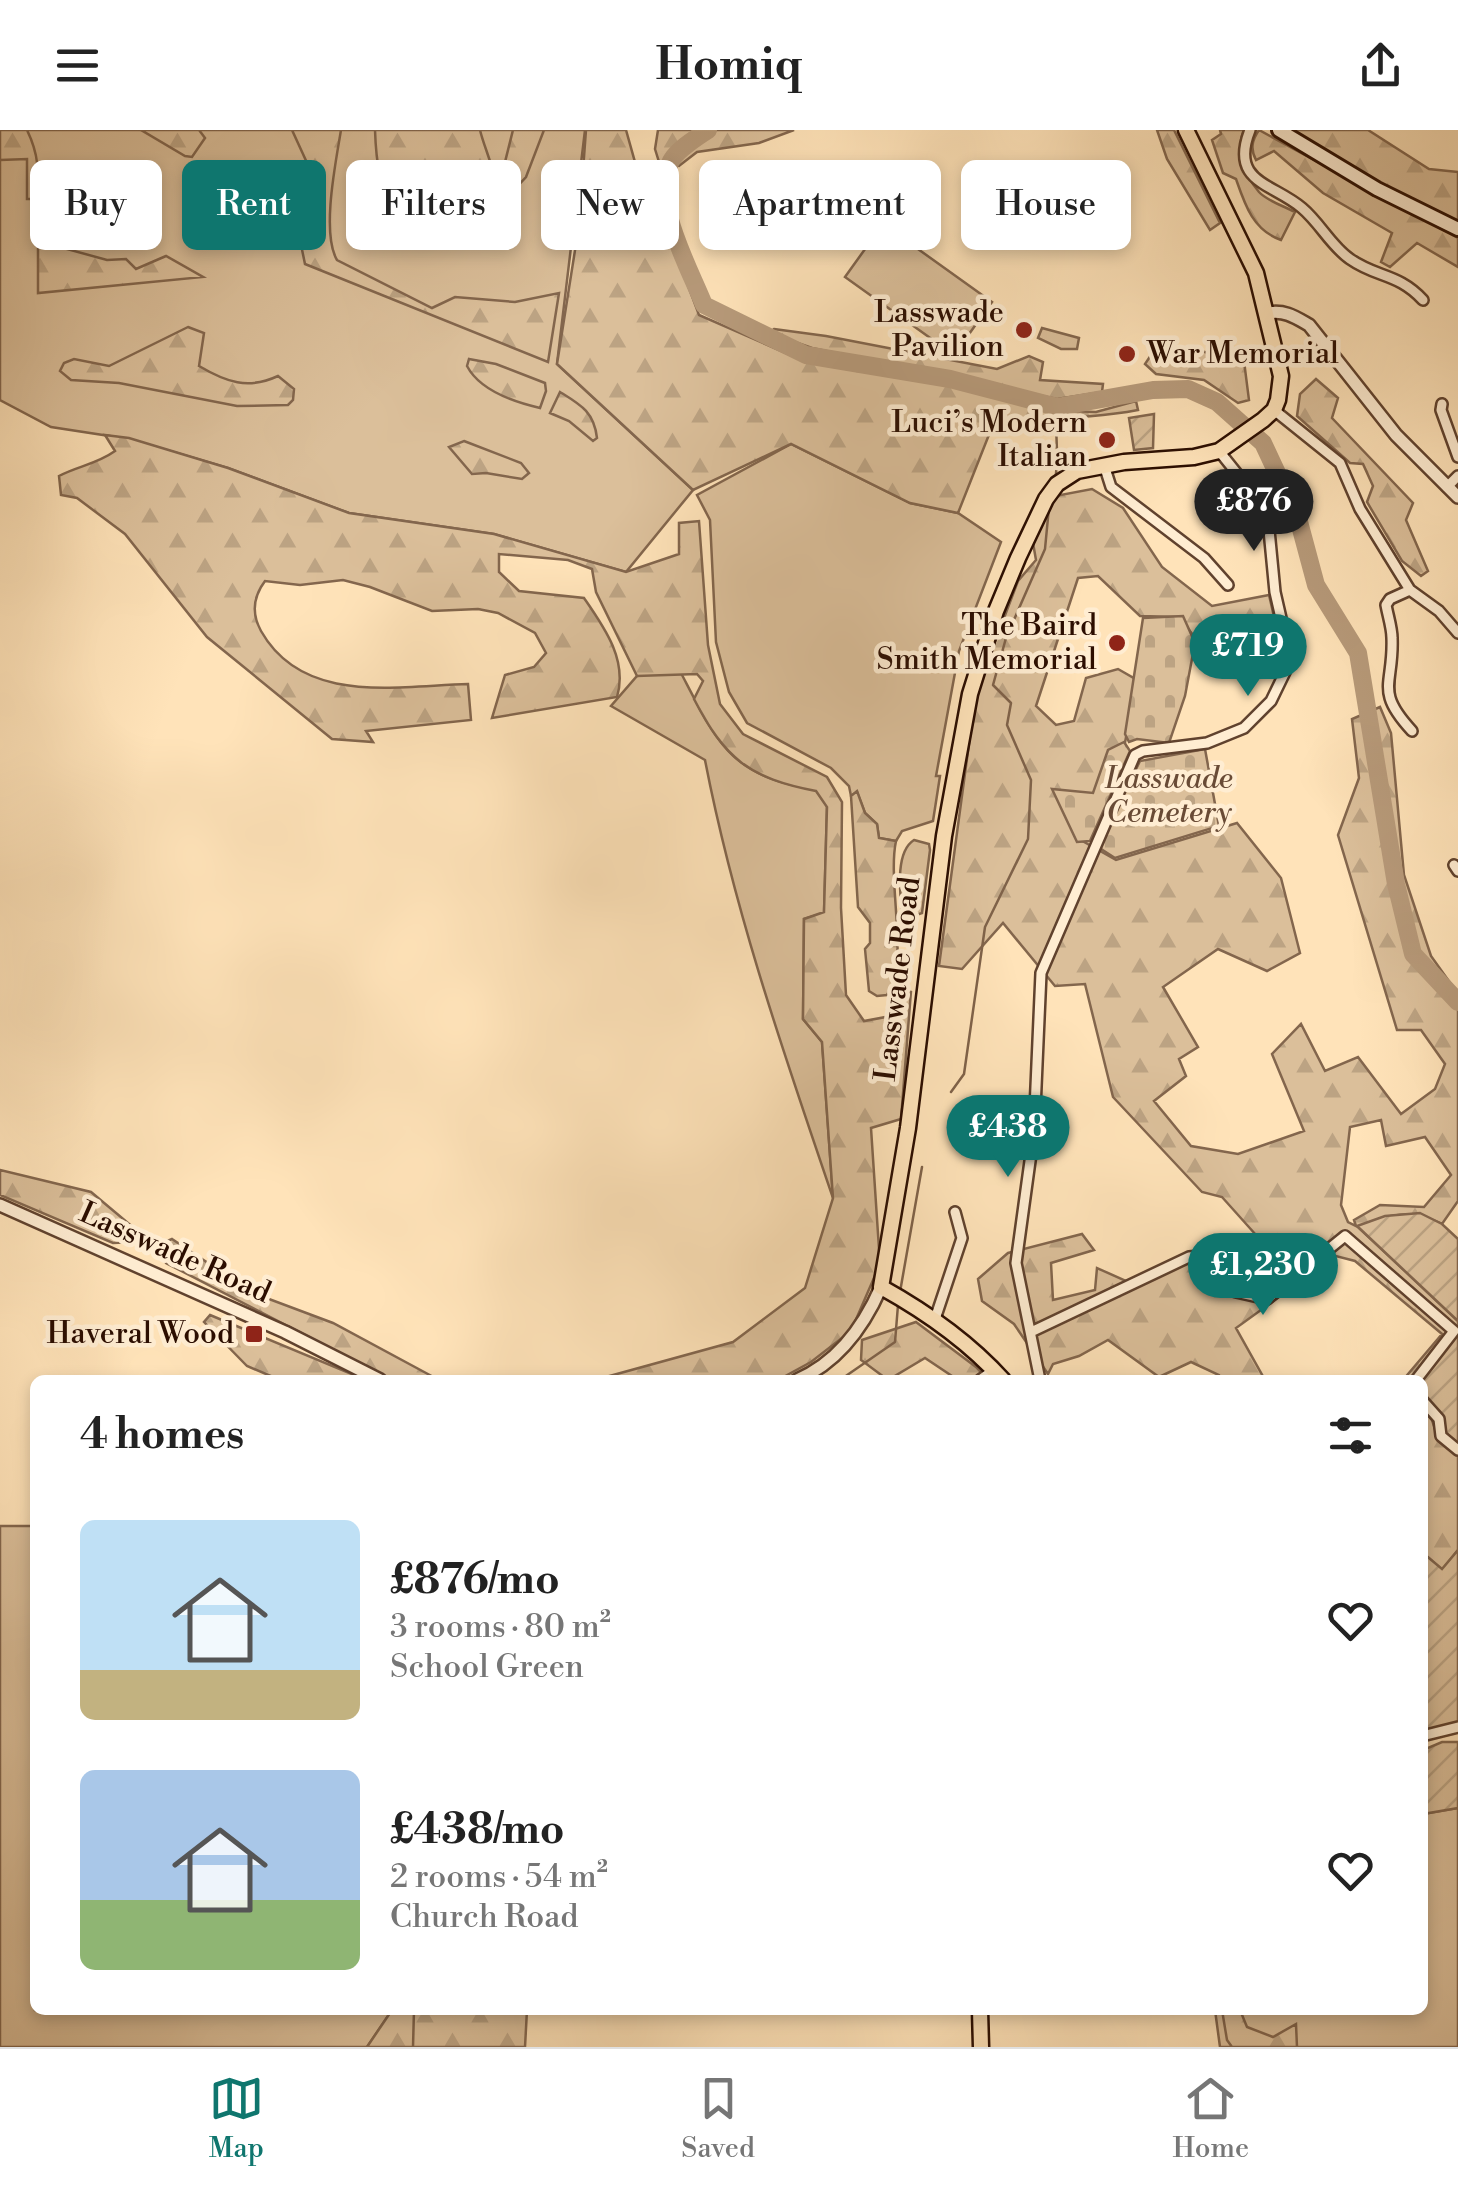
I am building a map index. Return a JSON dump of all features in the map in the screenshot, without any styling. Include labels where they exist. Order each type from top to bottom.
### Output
[{"type":"main road","points":[[1106,469],[1194,457],[1224,448],[1269,415],[1281,376],[1256,273],[1186,130]]},
{"type":"main road","points":[[1279,130],[1377,190],[1458,229]]},
{"type":"main road","name":"Lasswade Road","points":[[893,1293],[908,1128],[944,836],[970,694],[996,611],[1046,500],[1057,484],[1077,472],[1106,469]]},
{"type":"main road","points":[[893,1293],[935,1319],[999,1375]]},
{"type":"main road","points":[[980,2015],[981,2047]]},
{"type":"street","points":[[1250,130],[1244,156],[1259,184],[1303,209],[1348,258],[1366,269],[1399,279],[1411,294],[1423,300]]},
{"type":"street","points":[[1268,313],[1292,314],[1310,325],[1396,436],[1458,497]]},
{"type":"street","points":[[1442,404],[1458,457]]},
{"type":"street","points":[[1269,415],[1340,463],[1360,509],[1410,590],[1439,611],[1458,632]]},
{"type":"street","points":[[1039,1375],[1016,1263],[1034,1132],[1041,973],[1135,755],[1143,750],[1207,744],[1244,728],[1262,713],[1282,684],[1289,653],[1275,592],[1269,530],[1224,448]]},
{"type":"street","points":[[1106,469],[1111,487],[1204,558],[1228,584]]},
{"type":"street","points":[[1447,487],[1458,476]]},
{"type":"street","points":[[1410,590],[1390,598],[1386,605],[1392,638],[1388,695],[1397,715],[1412,731]]},
{"type":"street","name":"Lasswade Road","points":[[0,1205],[285,1332],[370,1375]]},
{"type":"street","points":[[935,1319],[962,1238],[955,1212]]},
{"type":"street","points":[[1031,1332],[1189,1257],[1200,1256],[1236,1292],[1267,1299],[1344,1236],[1454,1331],[1420,1375]]},
{"type":"street","name":"Lasswade Road","points":[[810,1375],[849,1342],[868,1316],[893,1293]]},
{"type":"street","points":[[1428,1407],[1439,1419],[1441,1436],[1458,1450]]},
{"type":"street","points":[[1428,1734],[1458,1727]]},
{"type":"green space","points":[[0,130],[585,130],[581,160],[541,160],[541,250],[571,250],[557,364],[693,490],[626,572],[494,534],[349,513],[228,468],[129,439],[51,427],[0,400]]},
{"type":"green space","points":[[0,130],[27,130],[36,160],[30,160],[30,199],[27,159],[0,160]]},
{"type":"green space","points":[[141,130],[199,130],[205,138],[192,157]]},
{"type":"green space","points":[[292,130],[341,130],[330,215],[332,248],[337,260],[432,308],[455,297],[515,302],[559,293],[548,362],[305,264],[302,250],[326,250],[326,160],[306,160]]},
{"type":"green space","points":[[375,130],[480,130],[489,160],[378,160]]},
{"type":"green space","points":[[513,130],[544,130],[521,182],[521,160],[506,160]]},
{"type":"green space","points":[[586,130],[626,130],[634,160],[584,160]]},
{"type":"green space","points":[[658,130],[794,130],[759,143],[697,152],[679,166],[679,160],[658,160],[655,149]]},
{"type":"green space","points":[[1157,130],[1174,130],[1220,223],[1210,230],[1167,159]]},
{"type":"green space","points":[[1220,130],[1244,130],[1241,154],[1249,178],[1262,195],[1295,212],[1281,240],[1263,230],[1247,207],[1236,179],[1223,173],[1212,140],[1221,134]]},
{"type":"green space","points":[[1259,130],[1458,238],[1458,267],[1417,243],[1390,267],[1381,262],[1392,233],[1323,193],[1274,151],[1256,160],[1253,145]]},
{"type":"green space","points":[[1292,130],[1368,130],[1429,169],[1458,172],[1458,222],[1384,186]]},
{"type":"green space","points":[[38,250],[71,250],[107,260],[126,259],[136,269],[166,256],[203,277],[38,293]]},
{"type":"green space","points":[[575,250],[675,250],[699,315],[804,361],[943,383],[1042,410],[1096,412],[1136,401],[1138,410],[994,422],[958,513],[910,503],[791,444],[693,490],[557,364]]},
{"type":"green space","points":[[864,250],[919,250],[992,302],[954,355],[845,277]]},
{"type":"green space","points":[[188,327],[204,333],[199,366],[237,382],[257,383],[278,376],[294,389],[293,400],[288,405],[237,406],[119,383],[71,380],[60,371],[64,363],[74,359],[109,366]]},
{"type":"green space","points":[[1042,328],[1079,338],[1077,349],[1061,349],[1038,338]]},
{"type":"green space","points":[[774,329],[997,369],[1029,356],[1043,362],[1040,380],[1103,384],[1102,392],[1057,399],[812,348],[769,333]]},
{"type":"green space","points":[[1196,350],[1244,361],[1249,400],[1238,403],[1204,380],[1156,374],[1145,364],[1151,355],[1182,358]]},
{"type":"green space","points":[[469,359],[496,364],[545,383],[540,408],[489,389],[467,366]]},
{"type":"green space","points":[[1316,379],[1338,398],[1332,418],[1413,503],[1406,520],[1428,571],[1421,576],[1402,561],[1367,502],[1373,486],[1363,464],[1350,463],[1297,416],[1300,394]]},
{"type":"green space","points":[[560,392],[590,415],[597,438],[593,441],[569,421],[550,413]]},
{"type":"green space","points":[[1154,414],[1153,448],[1134,450],[1129,418]]},
{"type":"green space","points":[[105,435],[129,438],[228,468],[349,513],[494,534],[626,572],[679,554],[679,523],[699,521],[708,645],[720,704],[743,734],[827,777],[842,802],[841,908],[846,995],[864,1021],[896,1015],[911,991],[901,1119],[871,1128],[880,1264],[851,1331],[787,1375],[613,1375],[733,1342],[805,1288],[833,1198],[822,1042],[803,1019],[804,919],[824,912],[827,807],[816,791],[773,780],[741,763],[717,737],[694,699],[703,681],[697,674],[637,676],[596,592],[592,569],[568,560],[499,554],[499,572],[519,591],[584,598],[617,657],[617,697],[492,718],[505,675],[534,667],[546,653],[535,633],[498,613],[478,609],[432,611],[343,580],[300,585],[265,581],[255,605],[258,624],[279,655],[301,671],[353,686],[468,684],[471,720],[366,731],[373,742],[332,739],[207,637],[125,534],[77,498],[61,495],[59,476],[115,451]]},
{"type":"green space","points":[[464,441],[521,463],[529,473],[522,479],[472,474],[449,447]]},
{"type":"green space","points":[[791,444],[910,503],[958,513],[1001,542],[959,651],[936,776],[940,776],[933,821],[902,831],[896,841],[879,838],[877,824],[865,813],[857,792],[851,796],[849,786],[831,768],[747,723],[729,692],[716,642],[710,520],[697,495]]},
{"type":"green space","points":[[1092,489],[1123,508],[1162,567],[1212,606],[1269,595],[1278,634],[1248,671],[1233,662],[1219,630],[1193,635],[1179,617],[1140,616],[1098,576],[1078,578],[1036,706],[1056,725],[1074,721],[1086,678],[1118,669],[1137,680],[1123,753],[1079,839],[1116,860],[1237,823],[1281,878],[1300,953],[1267,971],[1218,949],[1163,987],[1198,1047],[1179,1059],[1186,1076],[1154,1101],[1191,1146],[1238,1154],[1304,1131],[1272,1054],[1301,1024],[1325,1071],[1358,1057],[1401,1114],[1435,1089],[1445,1064],[1421,1030],[1397,1030],[1338,835],[1359,778],[1352,719],[1380,707],[1391,733],[1404,875],[1431,956],[1458,994],[1458,1201],[1442,1224],[1420,1216],[1400,1215],[1358,1227],[1458,1321],[1458,1333],[1426,1375],[1407,1375],[1442,1334],[1355,1261],[1336,1256],[1236,1328],[1262,1375],[1219,1375],[1191,1362],[1156,1375],[1108,1340],[1079,1356],[1053,1364],[1048,1374],[1014,1324],[982,1301],[978,1279],[1008,1253],[1082,1234],[1094,1250],[1051,1263],[1053,1300],[1095,1290],[1097,1268],[1128,1282],[1187,1257],[1202,1267],[1222,1251],[1256,1235],[1222,1197],[1202,1192],[1113,1097],[1085,984],[1055,986],[1003,923],[962,969],[939,966],[976,692],[1018,581],[1036,560],[1033,543],[1055,496]],"holes":[[[1381,1120],[1386,1146],[1425,1137],[1451,1175],[1424,1207],[1380,1205],[1354,1220],[1356,1226],[1348,1222],[1341,1205],[1350,1127]]]},
{"type":"green space","points":[[1183,616],[1195,643],[1185,696],[1169,743],[1137,739],[1129,742],[1125,734],[1143,618]]},
{"type":"green space","points":[[681,673],[718,738],[746,766],[787,784],[816,790],[827,806],[824,913],[804,919],[803,1019],[822,1042],[833,1198],[745,927],[705,760],[611,706],[637,676]]},
{"type":"green space","points":[[1124,742],[1130,751],[1090,841],[1077,842],[1052,789],[1093,793],[1108,750]]},
{"type":"green space","name":"Lasswade Cemetery","points":[[1205,749],[1219,826],[1115,858],[1098,847],[1140,761]]},
{"type":"green space","points":[[857,791],[865,813],[877,824],[879,838],[896,841],[897,964],[887,995],[877,996],[869,991],[865,949],[870,943],[870,923],[858,907],[851,796]]},
{"type":"green space","points":[[914,840],[929,844],[930,850],[922,913],[913,916],[903,928],[901,868],[907,847]]},
{"type":"green space","points":[[0,1170],[91,1192],[134,1228],[133,1242],[113,1243],[0,1195]]},
{"type":"green space","points":[[1420,1213],[1442,1224],[1458,1239],[1458,1321],[1357,1226],[1385,1216]]},
{"type":"green space","points":[[172,1239],[253,1293],[333,1323],[430,1375],[382,1375],[166,1263],[158,1245]]},
{"type":"green space","points":[[210,1315],[354,1375],[268,1375],[247,1366],[204,1322]]},
{"type":"green space","points":[[916,1322],[983,1375],[950,1375],[925,1358],[896,1375],[881,1375],[861,1360],[862,1340]]},
{"type":"green space","points":[[1458,1333],[1458,1445],[1444,1432],[1441,1416],[1428,1399],[1426,1375]]},
{"type":"green space","points":[[1428,1416],[1438,1438],[1458,1455],[1458,1550],[1442,1570],[1428,1557]]},
{"type":"green space","points":[[0,1526],[30,1526],[30,2015],[389,2015],[367,2047],[0,2047]]},
{"type":"green space","points":[[1458,1550],[1458,1722],[1428,1730],[1428,1557],[1442,1569]]},
{"type":"green space","points":[[1442,1742],[1458,1742],[1458,1808],[1428,1813],[1428,1748]]},
{"type":"green space","points":[[1458,1808],[1458,2047],[1220,2047],[1216,2015],[1428,2015],[1428,1813]]},
{"type":"green space","points":[[389,2015],[527,2015],[525,2047],[367,2047]]},
{"type":"green space","points":[[1223,2015],[1242,2015],[1247,2027],[1273,2037],[1296,2024],[1297,2047],[1232,2047]]},
{"type":"waterway","points":[[708,130],[671,161],[665,194],[674,233],[704,305],[806,355],[950,379],[1057,407],[1153,390],[1188,389],[1217,402],[1263,443],[1298,518],[1316,585],[1358,653],[1396,884],[1413,954],[1458,1002]]},
{"type":"waterway","points":[[1055,480],[1057,407]]},
{"type":"waterway","points":[[951,1092],[964,1074],[985,927],[1028,839],[1031,780],[1007,725],[1011,703],[993,685],[1006,638],[1045,549],[1049,507]]},
{"type":"waterway","points":[[900,1292],[922,1167]]},
{"type":"waterway","points":[[847,1375],[895,1342],[898,1305]]},
{"type":"waterway","points":[[413,2047],[414,2015]]},
{"type":"place","name":"Lasswade Pavilion","points":[[1024,330]]},
{"type":"place","name":"War Memorial","points":[[1127,354]]},
{"type":"place","name":"Luci’s Modern Italian","points":[[1107,440]]},
{"type":"place","name":"The Baird Smith Memorial","points":[[1117,643]]},
{"type":"place","name":"Haveral Wood","points":[[254,1334]]}]
